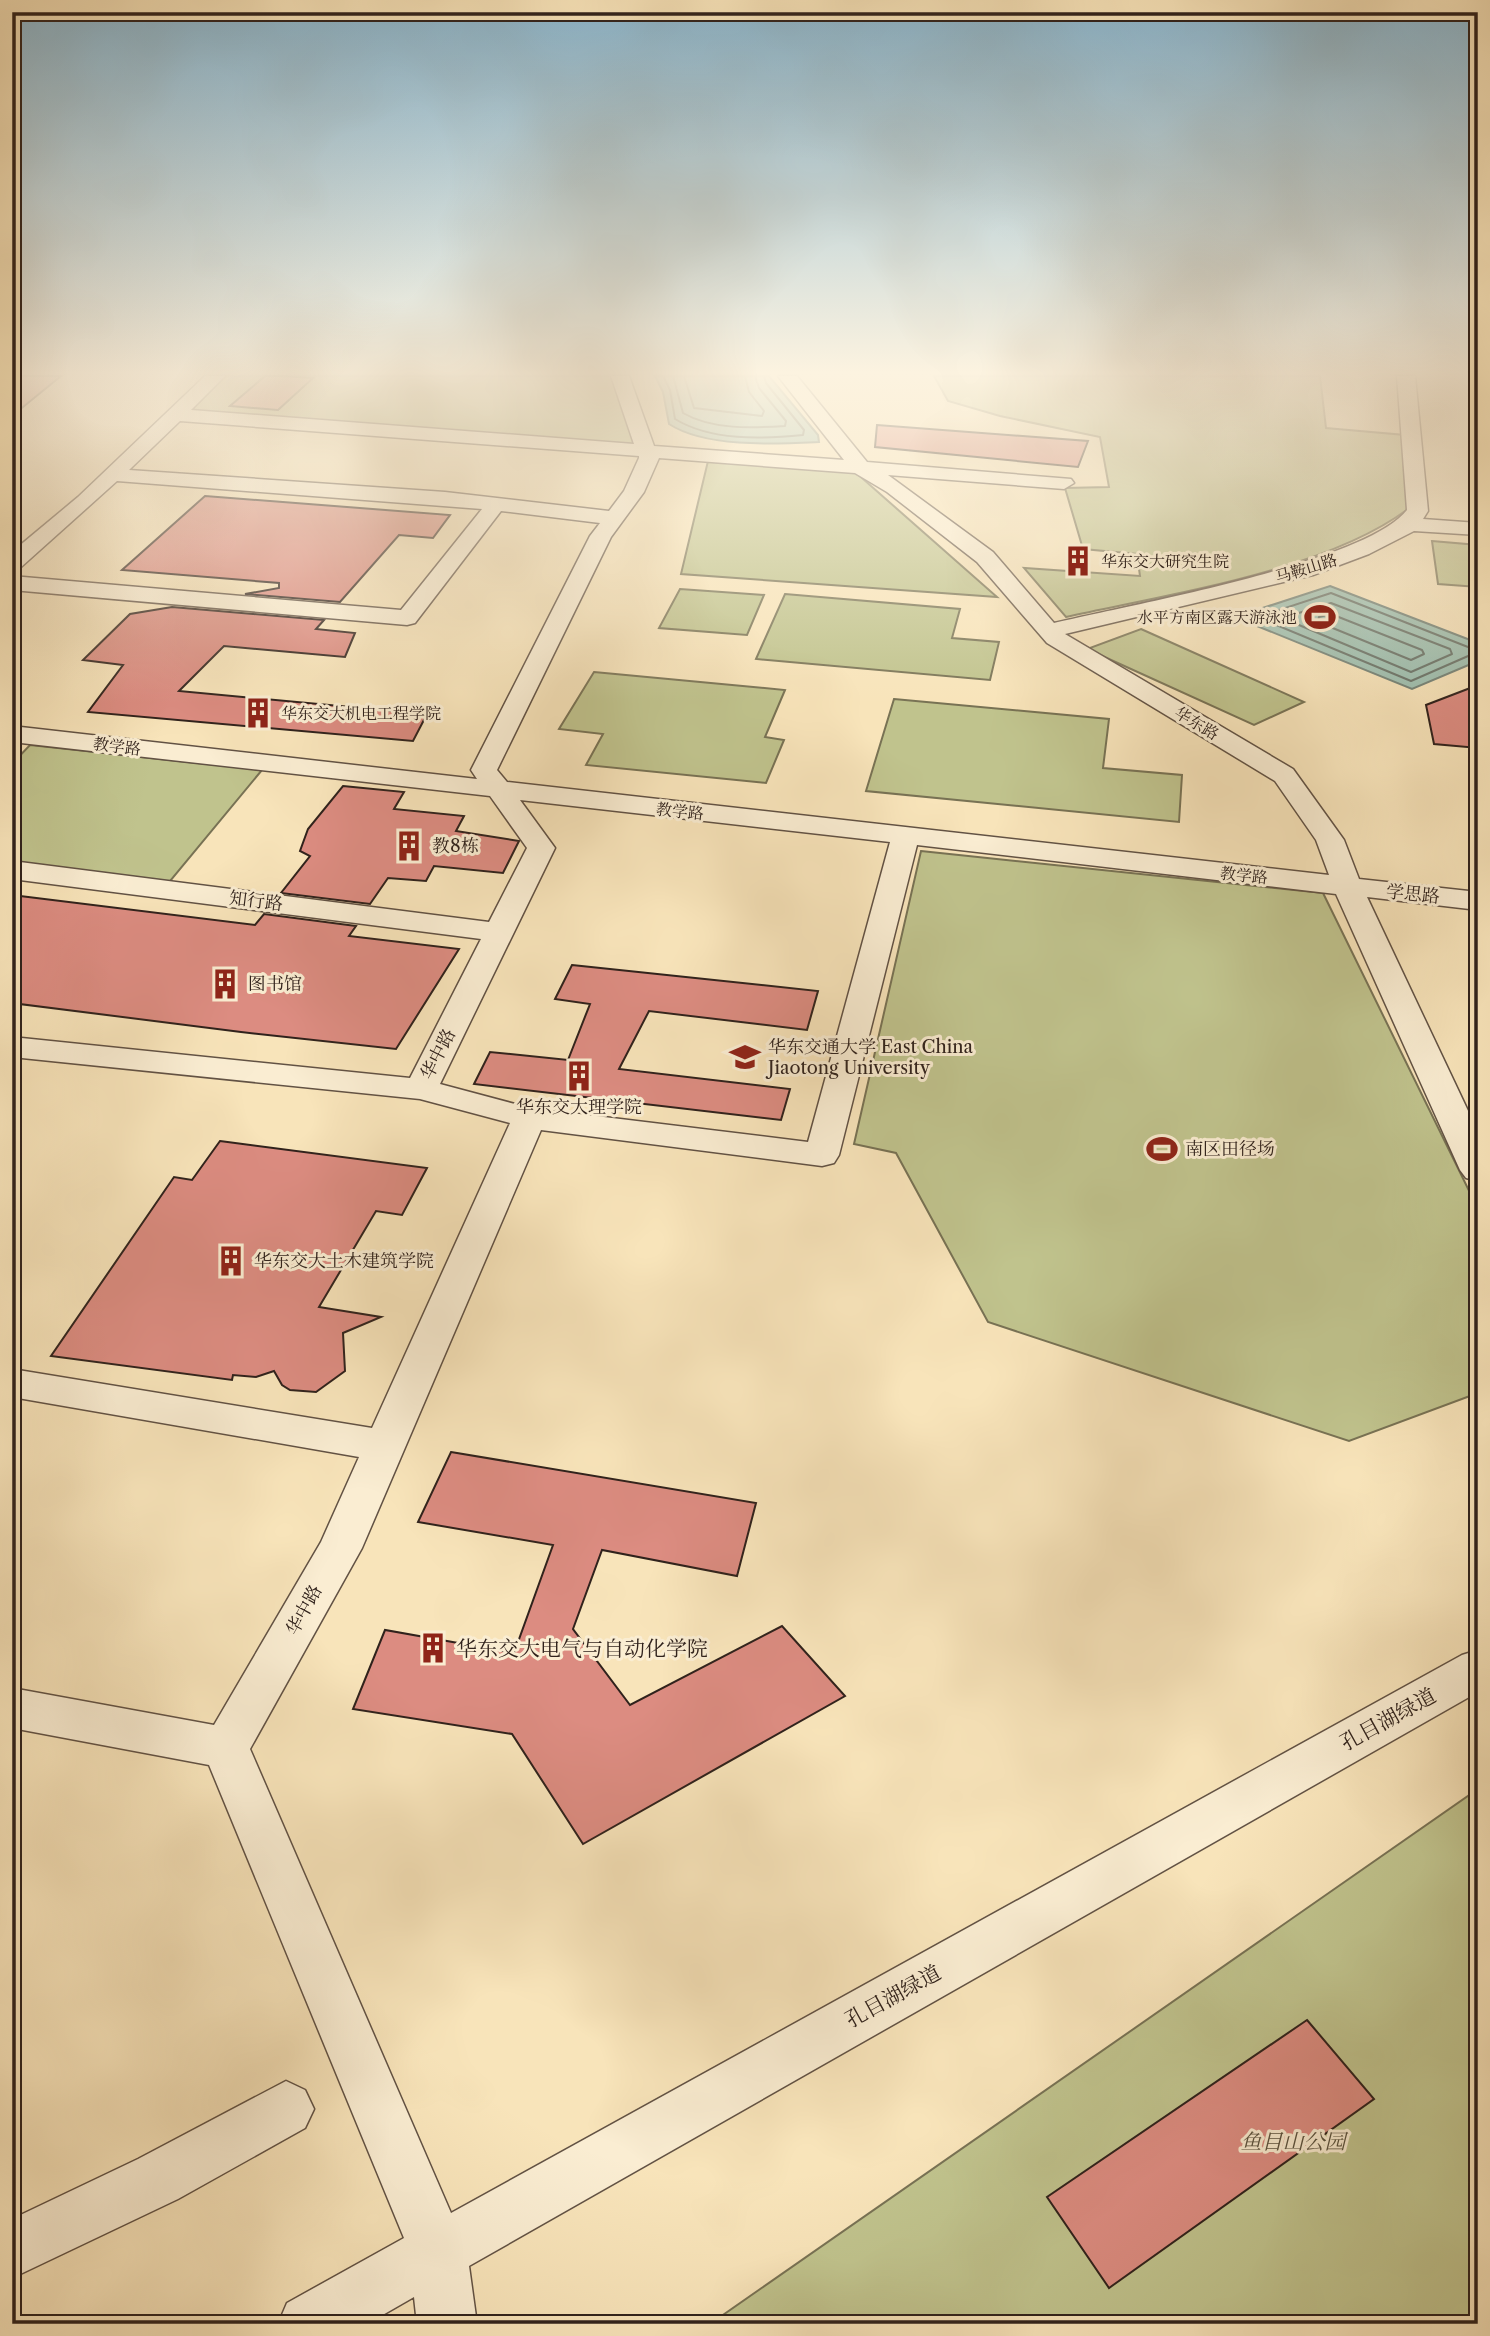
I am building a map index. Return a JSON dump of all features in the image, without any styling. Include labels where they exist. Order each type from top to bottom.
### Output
[{"type":"street","points":[[12,563],[102,485]]},
{"type":"street","points":[[245,485],[496,504],[614,518]]},
{"type":"street","name":"华中路","points":[[226,1748],[340,1548],[529,1118],[421,1089],[541,848],[484,770],[601,536],[637,485]]},
{"type":"street","name":"华东路","points":[[889,485],[985,557],[1055,638],[1284,775],[1331,840],[1348,887],[1478,1170]]},
{"type":"street","points":[[1408,524],[1418,511],[1415,485]]},
{"type":"street","points":[[12,583],[407,618],[496,504]]},
{"type":"street","points":[[1408,524],[1478,529]]},
{"type":"street","name":"马鞍山路","points":[[1049,631],[1304,570],[1362,549],[1405,529],[1408,524]]},
{"type":"street","name":"教学路","points":[[12,734],[1348,887]]},
{"type":"street","points":[[529,1118],[822,1155],[905,837]]},
{"type":"street","name":"知行路","points":[[12,870],[500,932]]},
{"type":"street","name":"学思路","points":[[1348,887],[1478,901]]},
{"type":"street","points":[[12,1047],[421,1089]]},
{"type":"street","points":[[12,1383],[385,1446]]},
{"type":"street","name":"孔目湖绿道","points":[[308,2324],[1478,1669]]},
{"type":"street","points":[[12,1708],[226,1748],[438,2251],[447,2324]]},
{"type":"street","points":[[12,2249],[158,2179],[286,2109]]},
{"type":"green space","points":[[702,485],[870,485],[997,597],[681,574]]},
{"type":"green space","points":[[1407,485],[1408,509],[1374,530],[1334,549],[1290,564],[1198,589],[1066,617],[1024,568],[1140,576],[1137,554],[1083,549],[1065,488]]},
{"type":"green space","points":[[1432,541],[1478,545],[1478,587],[1438,584]]},
{"type":"green space","points":[[680,589],[764,595],[747,635],[659,628]]},
{"type":"green space","points":[[785,594],[960,609],[952,638],[999,642],[990,680],[756,659]]},
{"type":"green space","points":[[1141,629],[1304,702],[1254,725],[1087,649]]},
{"type":"green space","points":[[594,672],[785,690],[765,737],[784,740],[766,783],[586,765],[603,734],[559,729]]},
{"type":"green space","points":[[894,699],[1109,719],[1103,768],[1182,775],[1179,822],[866,791]]},
{"type":"green space","points":[[30,745],[262,770],[166,886],[12,867],[12,764]]},
{"type":"green space","name":"南区田径场","points":[[921,851],[1323,893],[1478,1209],[1478,1393],[1349,1441],[988,1322],[896,1153],[854,1144]]},
{"type":"green space","name":"鱼目山公园","points":[[1478,1789],[1478,2324],[710,2324]]},
{"type":"water","points":[[1330,586],[1478,643],[1478,661],[1412,689],[1235,617]]},
{"type":"building","points":[[205,496],[450,515],[433,538],[399,535],[340,602],[245,594],[279,588],[279,583],[122,570]]},
{"type":"building","points":[[172,607],[324,620],[316,629],[355,633],[345,657],[224,646],[179,691],[427,714],[413,741],[88,712],[123,665],[83,660],[130,614]]},
{"type":"building","points":[[1478,685],[1478,748],[1434,744],[1426,705]]},
{"type":"building","name":"教8栋","points":[[343,786],[404,792],[394,809],[464,816],[456,831],[519,841],[503,873],[434,866],[426,881],[388,878],[370,904],[281,893],[310,856],[300,851],[308,829]]},
{"type":"building","name":"图书馆","points":[[12,895],[255,925],[264,914],[356,926],[349,936],[459,949],[396,1049],[241,1032],[12,1003]]},
{"type":"building","points":[[572,965],[818,991],[807,1030],[649,1011],[619,1069],[790,1089],[781,1120],[474,1084],[490,1052],[568,1060],[590,1004],[555,999]]},
{"type":"building","name":"华东交大土木建筑学院","points":[[220,1141],[427,1168],[402,1215],[376,1211],[319,1307],[381,1317],[343,1333],[345,1371],[316,1392],[290,1390],[282,1385],[274,1371],[256,1377],[233,1375],[232,1380],[51,1356],[174,1177],[192,1180]]},
{"type":"building","name":"华东交大电气与自动化学院","points":[[451,1452],[756,1503],[737,1576],[602,1550],[573,1629],[630,1705],[782,1626],[845,1696],[583,1844],[512,1734],[353,1709],[385,1630],[514,1653],[553,1545],[418,1522]]},
{"type":"building","points":[[1307,2020],[1374,2099],[1109,2288],[1047,2197]]},
{"type":"place","name":"华东交大研究生院","points":[[1078,561]]},
{"type":"place","name":"水平方南区露天游泳池","points":[[1320,617]]},
{"type":"place","name":"华东交大机电工程学院","points":[[258,713]]},
{"type":"place","name":"教8栋","points":[[409,846]]},
{"type":"place","name":"图书馆","points":[[225,984]]},
{"type":"place","name":"华东交通大学 East China Jiaotong University","points":[[745,1057]]},
{"type":"place","name":"华东交大理学院","points":[[579,1076]]},
{"type":"place","name":"南区田径场","points":[[1162,1149]]},
{"type":"place","name":"华东交大土木建筑学院","points":[[231,1261]]},
{"type":"place","name":"华东交大电气与自动化学院","points":[[433,1648]]}]
